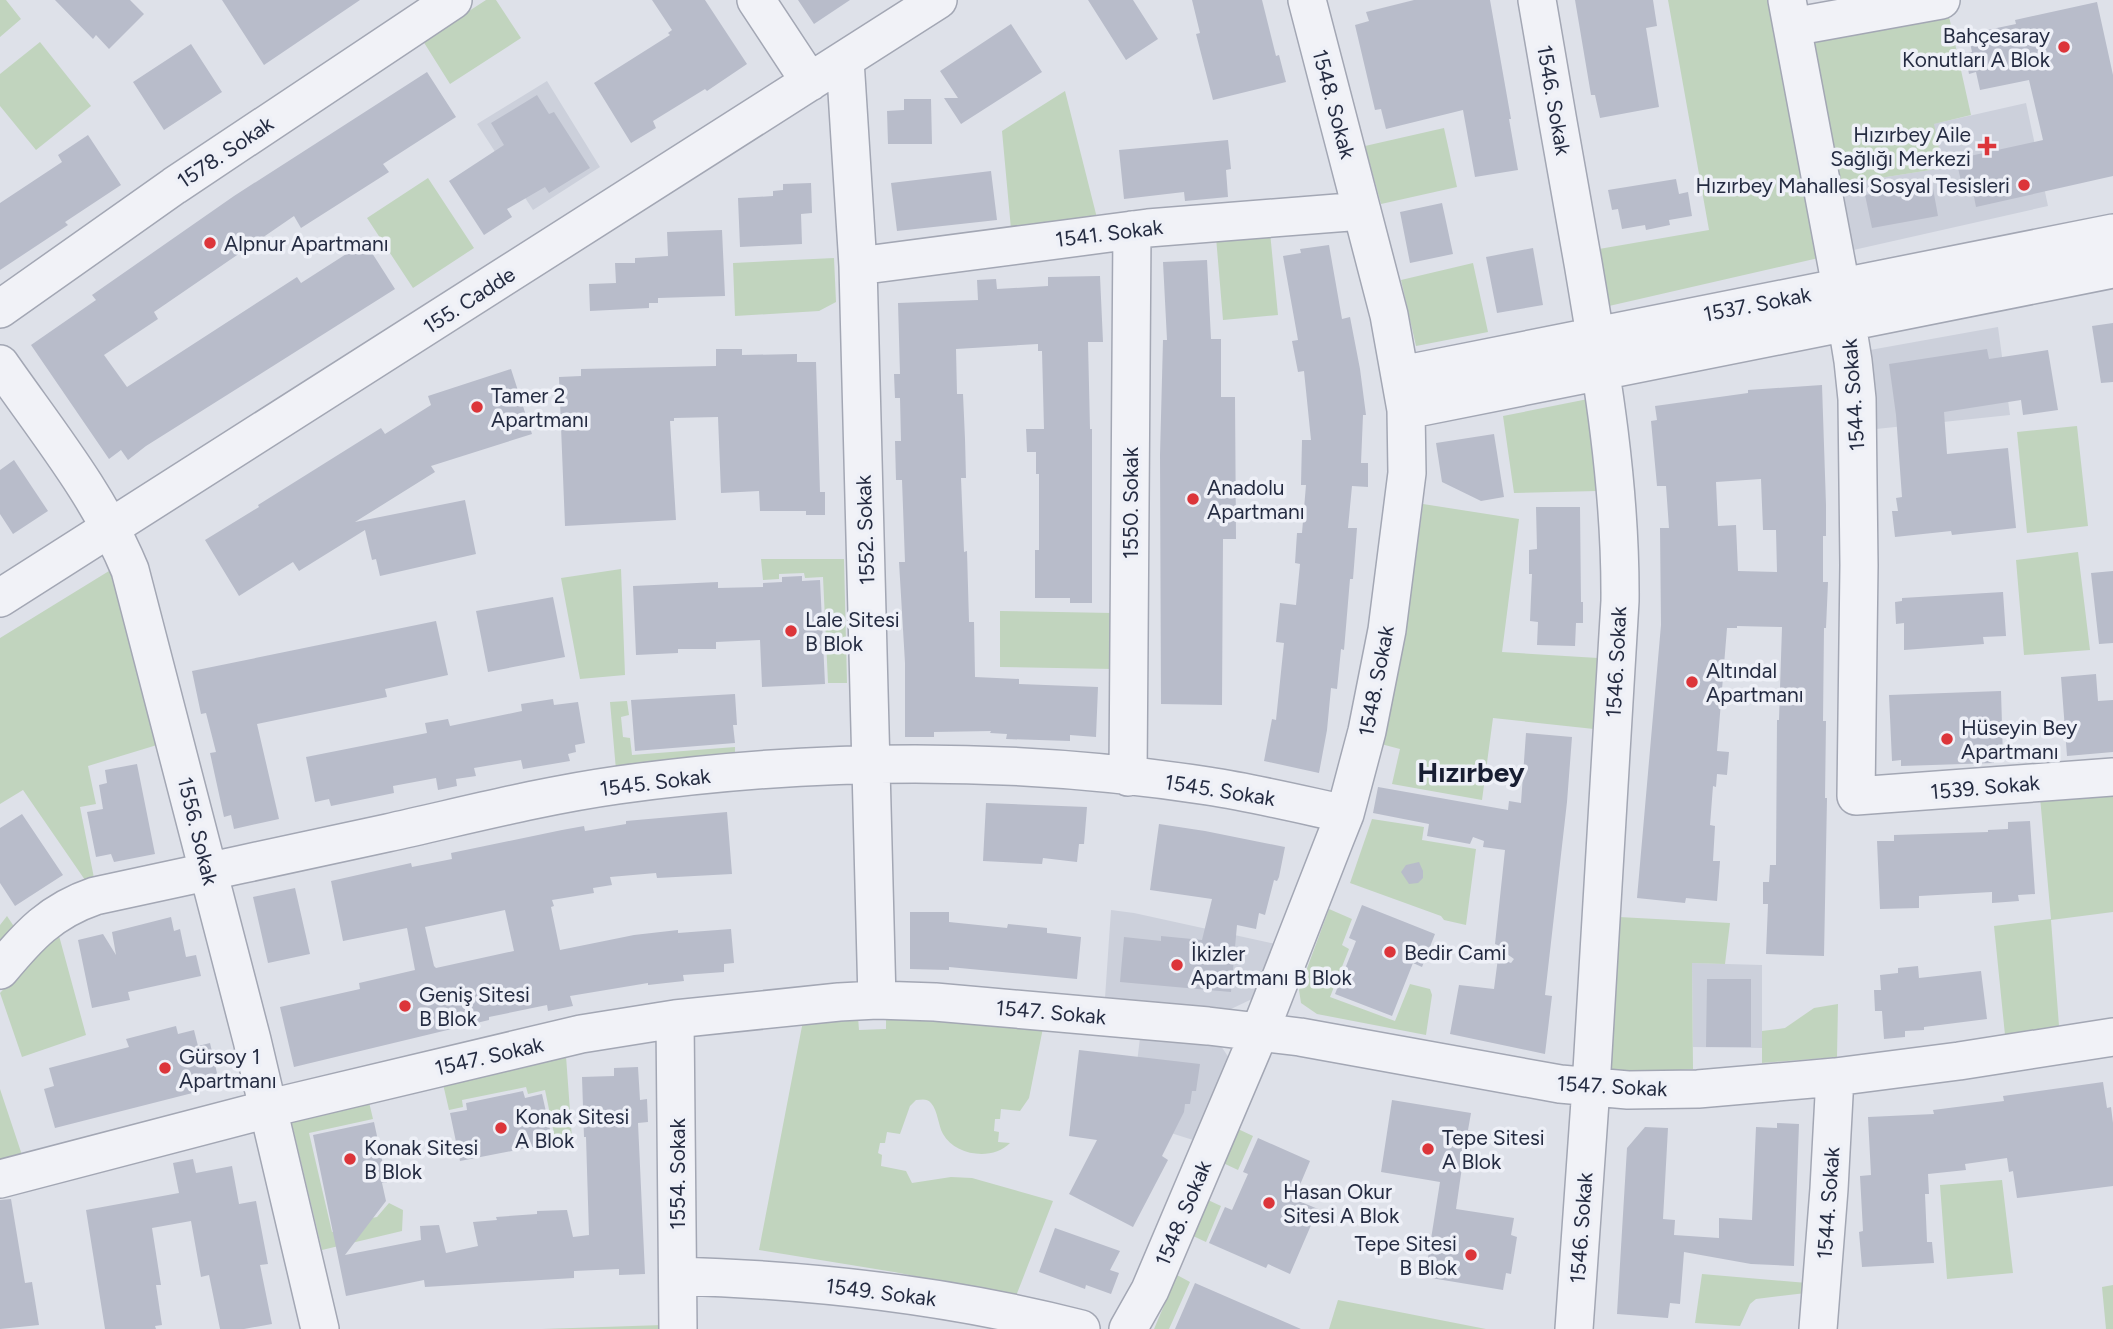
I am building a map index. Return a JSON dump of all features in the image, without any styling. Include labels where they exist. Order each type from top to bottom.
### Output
[{"type":"street","name":"1578. Sokak","points":[[0,309],[174,186],[453,0]]},
{"type":"street","points":[[756,0],[810,82]]},
{"type":"street","name":"155. Cadde","points":[[0,598],[938,0]]},
{"type":"street","name":"1548. Sokak","points":[[1128,1329],[1150,1290],[1260,1031],[1345,814],[1367,731],[1387,630],[1406,486],[1404,393],[1389,315],[1307,0]]},
{"type":"street","name":"1546. Sokak","points":[[1537,0],[1599,354],[1618,516],[1620,601],[1574,1329]]},
{"type":"street","points":[[1790,14],[1941,0]]},
{"type":"street","name":"1544. Sokak","points":[[1790,14],[1844,305],[1856,387],[1856,796]]},
{"type":"street","name":"1552. Sokak","points":[[845,60],[858,266],[877,1000]]},
{"type":"street","name":"1541. Sokak","points":[[858,266],[1132,230],[1362,211]]},
{"type":"street","name":"1550. Sokak","points":[[1128,777],[1132,230]]},
{"type":"street","name":"1537. Sokak","points":[[1404,393],[1844,305],[2113,233]]},
{"type":"street","name":"1537. Sokak","points":[[1844,305],[2113,269]]},
{"type":"street","name":"1556. Sokak","points":[[0,364],[112,528],[130,570],[269,1109],[320,1329]]},
{"type":"street","name":"1545. Sokak","points":[[0,970],[47,920],[76,902],[533,800],[617,785],[778,769],[943,764],[1128,777],[1206,786],[1278,798],[1345,814]]},
{"type":"street","name":"1539. Sokak","points":[[1856,796],[2113,776]]},
{"type":"street","name":"1547. Sokak","points":[[0,1179],[269,1109],[581,1034],[676,1019],[791,1006],[877,1000],[935,1002],[1260,1031],[1560,1084],[1628,1090],[1686,1089],[1835,1077],[2113,1037]]},
{"type":"street","name":"1554. Sokak","points":[[676,1019],[678,1329]]},
{"type":"street","name":"1544. Sokak","points":[[1818,1329],[1835,1077]]},
{"type":"street","name":"1549. Sokak","points":[[678,1276],[878,1289],[946,1300],[1081,1329]]},
{"type":"shaded area","points":[[547,81],[600,167],[533,210],[477,124]]},
{"type":"shaded area","points":[[2026,103],[2048,206],[1849,251],[1836,185],[1943,168],[1933,124]]},
{"type":"shaded area","points":[[1998,327],[2010,415],[1876,429],[1870,350]]},
{"type":"shaded area","points":[[1111,910],[1276,944],[1252,999],[1231,1009],[1105,998]]},
{"type":"shaded area","points":[[1692,963],[1762,965],[1762,1048],[1693,1047]]},
{"type":"shaded area","points":[[1140,1038],[1221,1046],[1229,1058],[1193,1140],[1130,1120]]},
{"type":"green space","points":[[0,0],[6,0],[21,19],[0,37]]},
{"type":"green space","points":[[486,0],[496,0],[521,38],[450,84],[423,41]]},
{"type":"green space","points":[[1668,0],[1774,0],[1823,257],[1609,306],[1599,249],[1709,230]]},
{"type":"green space","points":[[1948,12],[1971,115],[1934,124],[1943,168],[1836,185],[1812,38]]},
{"type":"green space","points":[[40,42],[91,106],[36,150],[0,106],[0,74]]},
{"type":"green space","points":[[1065,91],[1097,218],[1011,229],[1002,131]]},
{"type":"green space","points":[[1444,128],[1457,187],[1381,204],[1365,146]]},
{"type":"green space","points":[[428,178],[474,248],[413,288],[367,218]]},
{"type":"green space","points":[[1270,232],[1278,315],[1223,320],[1216,237]]},
{"type":"green space","points":[[834,258],[836,302],[819,311],[735,316],[733,263]]},
{"type":"green space","points":[[1473,263],[1488,332],[1416,346],[1401,280]]},
{"type":"green space","points":[[1588,399],[1597,491],[1514,493],[1503,416]]},
{"type":"green space","points":[[2077,426],[2088,526],[2027,533],[2017,432]]},
{"type":"green space","points":[[1423,504],[1519,519],[1502,652],[1598,658],[1594,729],[1493,718],[1482,800],[1392,784],[1400,749],[1381,744],[1415,564]]},
{"type":"green space","points":[[2078,552],[2090,650],[2024,655],[2016,560]]},
{"type":"green space","points":[[761,559],[844,559],[847,683],[828,683],[823,577],[805,578],[804,573],[779,574],[779,579],[763,580]]},
{"type":"green space","points":[[621,569],[625,675],[580,679],[561,578]]},
{"type":"green space","points":[[109,571],[114,576],[157,745],[88,766],[96,804],[80,807],[94,878],[85,880],[23,790],[0,804],[0,638]]},
{"type":"green space","points":[[1000,611],[1113,613],[1113,669],[1000,667]]},
{"type":"green space","points":[[627,701],[629,715],[621,717],[623,737],[630,738],[632,755],[735,747],[735,757],[616,770],[610,702]]},
{"type":"green space","points":[[2113,791],[2113,912],[2051,920],[2059,1026],[2005,1035],[1994,926],[2051,919],[2040,797]]},
{"type":"green space","points":[[1372,819],[1424,827],[1422,840],[1476,849],[1466,925],[1444,920],[1441,916],[1350,883]]},
{"type":"green space","points":[[1329,909],[1352,919],[1342,945],[1349,949],[1330,997],[1395,1021],[1410,984],[1430,989],[1432,995],[1426,1035],[1317,1014],[1301,1003],[1299,990]]},
{"type":"green space","points":[[7,916],[15,928],[0,946],[0,925]]},
{"type":"green space","points":[[1619,917],[1730,923],[1725,964],[1692,963],[1693,1069],[1646,1072],[1610,1069]]},
{"type":"green space","points":[[58,932],[86,1035],[22,1057],[0,993]]},
{"type":"green space","points":[[1838,1004],[1837,1057],[1762,1063],[1762,1031],[1785,1028],[1814,1008]]},
{"type":"green space","points":[[858,1017],[859,1030],[886,1029],[886,1017],[1043,1028],[1029,1098],[1020,1111],[1001,1109],[1000,1119],[995,1119],[994,1131],[999,1132],[998,1142],[1010,1143],[1003,1149],[975,1154],[956,1147],[943,1134],[931,1103],[928,1100],[916,1100],[910,1106],[900,1134],[887,1132],[885,1143],[880,1143],[878,1153],[882,1155],[881,1166],[906,1171],[912,1183],[951,1177],[972,1178],[1053,1201],[1016,1296],[894,1272],[759,1250],[803,1021]]},
{"type":"green space","points":[[566,1056],[572,1139],[556,1143],[545,1090],[528,1094],[526,1087],[462,1100],[463,1107],[449,1110],[443,1084]]},
{"type":"green space","points":[[0,1089],[22,1155],[0,1161]]},
{"type":"green space","points":[[369,1102],[373,1119],[309,1133],[332,1232],[363,1226],[362,1220],[377,1217],[389,1203],[403,1210],[402,1231],[322,1250],[291,1120]]},
{"type":"green space","points":[[1238,1129],[1253,1136],[1238,1170],[1223,1163]]},
{"type":"green space","points":[[2002,1180],[2013,1273],[1947,1279],[1940,1185]]},
{"type":"green space","points":[[1208,1200],[1221,1206],[1206,1242],[1193,1236]]},
{"type":"green space","points":[[1702,1274],[1807,1283],[1806,1293],[1756,1299],[1750,1304],[1740,1326],[1695,1323]]},
{"type":"green space","points":[[1177,1275],[1190,1282],[1169,1329],[1154,1329]]},
{"type":"green space","points":[[2113,1285],[2113,1329],[2106,1329],[2102,1287]]},
{"type":"green space","points":[[1338,1300],[1486,1329],[1329,1329]]},
{"type":"green space","points":[[663,1325],[663,1329],[542,1329]]},
{"type":"building","points":[[55,0],[130,0],[144,14],[109,49],[96,35],[93,39]]},
{"type":"building","points":[[222,0],[360,0],[264,65]]},
{"type":"building","points":[[652,0],[705,0],[747,64],[707,91],[705,89],[653,121],[656,128],[631,143],[594,83],[670,35],[668,33],[672,30]]},
{"type":"building","points":[[798,0],[850,0],[814,24]]},
{"type":"building","points":[[1088,0],[1133,0],[1158,39],[1126,60]]},
{"type":"building","points":[[1192,0],[1262,0],[1276,56],[1279,55],[1286,82],[1213,100],[1196,34],[1200,33]]},
{"type":"building","points":[[1414,0],[1490,0],[1518,170],[1475,177],[1463,110],[1386,129],[1381,109],[1375,110],[1355,25],[1369,21],[1366,12]]},
{"type":"building","points":[[1575,0],[1653,0],[1657,26],[1646,28],[1659,107],[1600,118],[1595,95],[1591,95]]},
{"type":"building","points":[[2097,2],[2113,75],[2113,176],[1976,207],[1972,187],[1963,190],[1956,159],[2043,140],[2029,80],[1980,90],[1976,72],[1969,74],[1965,53],[1972,52],[1968,34],[2016,24],[2015,20]]},
{"type":"building","points":[[1011,24],[1042,72],[961,124],[944,98],[958,98],[940,71]]},
{"type":"building","points":[[191,44],[222,92],[164,130],[133,82]]},
{"type":"building","points":[[427,72],[456,117],[383,164],[389,172],[301,228],[294,216],[154,312],[158,319],[104,355],[127,387],[297,277],[301,283],[365,242],[395,289],[128,460],[121,450],[109,459],[31,345],[96,300],[92,295],[234,196]]},
{"type":"building","points":[[537,95],[549,114],[554,112],[590,168],[549,193],[545,187],[507,209],[512,217],[484,235],[449,181],[504,145],[491,123]]},
{"type":"building","points":[[904,99],[931,99],[932,144],[888,144],[887,111],[904,110]]},
{"type":"building","points":[[88,135],[121,185],[65,222],[68,225],[0,270],[0,203],[62,162],[58,155]]},
{"type":"building","points":[[1228,140],[1231,169],[1226,170],[1228,197],[1185,201],[1184,192],[1124,199],[1119,150]]},
{"type":"building","points":[[991,171],[997,220],[897,231],[891,183]]},
{"type":"building","points":[[1676,179],[1679,194],[1688,192],[1692,216],[1669,220],[1670,225],[1646,230],[1645,225],[1622,229],[1618,209],[1612,210],[1608,190]]},
{"type":"building","points":[[811,183],[812,213],[801,214],[802,244],[740,247],[738,198],[773,196],[773,191],[783,190],[783,184]]},
{"type":"building","points":[[1932,183],[1938,216],[1872,228],[1865,195]]},
{"type":"building","points":[[1442,203],[1453,254],[1410,263],[1400,212]]},
{"type":"building","points":[[722,230],[725,296],[658,298],[658,303],[649,303],[649,308],[590,311],[589,284],[616,283],[615,263],[635,263],[635,258],[668,256],[667,232]]},
{"type":"building","points":[[1329,245],[1342,319],[1350,317],[1360,369],[1366,415],[1363,415],[1361,463],[1368,463],[1368,487],[1352,486],[1348,528],[1357,528],[1353,579],[1350,579],[1344,650],[1341,649],[1337,689],[1331,688],[1319,773],[1264,761],[1272,719],[1276,720],[1284,643],[1276,642],[1280,603],[1296,605],[1300,564],[1295,563],[1297,533],[1302,533],[1306,485],[1301,485],[1302,440],[1311,440],[1304,371],[1298,372],[1292,341],[1298,340],[1283,256],[1301,253],[1300,249]]},
{"type":"building","points":[[1533,248],[1543,305],[1497,313],[1486,257]]},
{"type":"building","points":[[1207,260],[1211,339],[1221,339],[1221,397],[1235,397],[1236,539],[1223,539],[1222,705],[1161,704],[1160,455],[1163,340],[1167,340],[1163,262]]},
{"type":"building","points":[[1100,276],[1103,342],[1088,342],[1092,429],[1092,603],[1070,603],[1070,598],[1035,598],[1035,550],[1039,550],[1039,474],[1036,474],[1036,452],[1027,452],[1026,429],[1044,429],[1042,351],[1038,351],[1038,344],[956,349],[957,394],[963,394],[966,478],[961,478],[964,552],[967,551],[969,622],[974,622],[975,677],[1019,679],[1019,684],[1098,687],[1096,737],[1070,735],[1070,741],[1006,739],[1007,734],[990,733],[991,731],[934,732],[934,737],[905,737],[905,663],[899,562],[905,562],[902,480],[896,480],[895,441],[901,441],[900,398],[895,398],[894,374],[900,374],[898,303],[978,300],[977,280],[996,279],[997,289],[1048,286],[1048,277]]},
{"type":"building","points":[[2113,323],[2113,382],[2101,383],[2092,326]]},
{"type":"building","points":[[716,349],[742,349],[742,355],[797,354],[797,362],[816,362],[820,492],[825,492],[825,515],[806,515],[806,511],[760,511],[759,491],[721,493],[718,417],[674,418],[674,421],[670,421],[676,520],[565,526],[559,377],[581,376],[581,369],[716,366]]},
{"type":"building","points":[[1987,349],[1989,359],[2048,350],[2058,410],[2023,415],[2021,400],[1944,412],[1947,454],[2008,448],[2016,528],[1952,535],[1951,531],[1895,537],[1892,511],[1898,511],[1896,498],[1902,497],[1889,364]]},
{"type":"building","points":[[511,369],[532,434],[431,466],[435,472],[355,522],[465,500],[476,554],[380,576],[376,559],[372,560],[365,530],[299,571],[293,562],[239,596],[205,540],[381,428],[385,434],[431,405],[428,396]]},
{"type":"building","points":[[1822,385],[1826,505],[1823,582],[1828,582],[1824,628],[1823,721],[1826,721],[1827,798],[1824,956],[1766,954],[1768,904],[1763,904],[1763,882],[1769,882],[1770,865],[1776,865],[1777,720],[1782,627],[1727,628],[1717,751],[1729,752],[1727,775],[1717,774],[1716,787],[1713,786],[1710,825],[1715,826],[1713,861],[1720,861],[1717,901],[1686,898],[1685,903],[1637,898],[1661,625],[1660,528],[1669,528],[1666,486],[1657,486],[1651,421],[1657,420],[1655,406],[1748,393],[1748,390]],"holes":[[[1761,479],[1763,530],[1776,530],[1777,572],[1738,571],[1736,525],[1718,526],[1716,482]]]},
{"type":"building","points":[[1494,434],[1504,497],[1481,501],[1442,482],[1436,443]]},
{"type":"building","points":[[14,460],[48,511],[13,534],[0,514],[0,470]]},
{"type":"building","points":[[1536,507],[1580,507],[1583,623],[1576,623],[1575,646],[1537,645],[1538,622],[1530,621],[1532,574],[1529,574],[1529,550],[1537,549]]},
{"type":"building","points":[[2113,571],[2113,643],[2099,644],[2091,573]]},
{"type":"building","points":[[802,576],[802,581],[820,580],[825,684],[762,687],[760,640],[716,642],[716,649],[678,649],[678,653],[636,655],[633,586],[718,582],[718,588],[763,587],[763,583],[782,582],[782,577]]},
{"type":"building","points":[[2003,592],[2006,636],[1983,637],[1984,644],[1904,650],[1904,623],[1896,624],[1895,602],[1902,601],[1902,598]]},
{"type":"building","points":[[553,597],[565,657],[488,672],[476,611]]},
{"type":"building","points":[[436,621],[448,675],[385,689],[387,697],[257,724],[279,819],[234,829],[231,815],[224,817],[210,753],[216,752],[206,713],[201,714],[192,671]]},
{"type":"building","points":[[2096,674],[2098,701],[2113,700],[2113,752],[2067,756],[2061,677]]},
{"type":"building","name":"Hüseyin Bey Apartmanı","points":[[2001,691],[2003,759],[1994,760],[1994,763],[1901,766],[1901,760],[1892,761],[1889,695]]},
{"type":"building","points":[[735,694],[735,743],[635,751],[631,700]]},
{"type":"building","points":[[553,699],[554,705],[578,702],[585,743],[575,745],[576,752],[568,754],[570,761],[523,769],[521,760],[474,768],[476,776],[456,779],[457,786],[438,790],[436,778],[393,786],[394,793],[331,806],[329,799],[315,802],[306,757],[427,733],[425,723],[448,719],[450,726],[522,711],[521,704]]},
{"type":"building","points":[[1526,733],[1572,737],[1545,995],[1552,996],[1545,1054],[1450,1034],[1459,985],[1494,989],[1498,958],[1511,963],[1514,959],[1495,944],[1505,850],[1483,847],[1484,841],[1473,837],[1470,844],[1427,836],[1429,824],[1373,813],[1378,787],[1508,810],[1509,801],[1521,803]]},
{"type":"building","points":[[137,764],[155,854],[114,862],[111,854],[96,857],[87,812],[103,809],[99,785],[107,783],[105,770]]},
{"type":"building","points":[[986,803],[1087,807],[1084,844],[1079,844],[1077,862],[1043,858],[1042,864],[983,861]]},
{"type":"building","points":[[727,812],[732,874],[657,878],[656,873],[610,877],[612,885],[593,888],[594,893],[552,900],[560,950],[634,935],[678,930],[678,933],[731,929],[734,963],[724,964],[724,972],[683,975],[684,981],[648,983],[570,996],[573,1006],[548,1011],[547,1005],[489,1017],[489,1020],[294,1067],[280,1007],[360,989],[359,983],[415,970],[407,928],[343,941],[331,881],[411,863],[412,867],[452,859],[451,853],[562,830],[584,826],[585,831],[626,824],[626,821]],"holes":[[[505,910],[514,951],[436,968],[425,927]]]},
{"type":"building","points":[[22,814],[63,875],[15,906],[0,883],[0,828]]},
{"type":"building","points":[[2030,821],[2035,894],[2018,895],[2019,901],[1992,903],[1992,892],[1919,896],[1919,908],[1880,909],[1877,841],[1894,841],[1894,835],[1988,832],[2008,829],[2008,822]]},
{"type":"building","points":[[1159,824],[1285,847],[1279,877],[1277,881],[1274,880],[1265,915],[1259,913],[1256,929],[1237,925],[1231,992],[1120,982],[1124,937],[1161,941],[1161,936],[1202,940],[1212,899],[1150,890]]},
{"type":"building","points":[[1419,862],[1423,878],[1418,883],[1409,884],[1401,872],[1406,865]]},
{"type":"building","points":[[295,888],[310,954],[268,963],[253,897]]},
{"type":"building","name":"Bedir Cami","points":[[1362,905],[1435,934],[1422,967],[1413,963],[1392,1016],[1335,994],[1356,941],[1349,938]]},
{"type":"building","points":[[910,912],[949,912],[949,922],[1007,928],[1008,924],[1047,928],[1047,933],[1081,937],[1077,979],[949,967],[949,970],[910,969]]},
{"type":"building","points":[[171,917],[174,931],[180,929],[186,957],[196,955],[201,976],[128,992],[130,1000],[92,1008],[78,940],[103,934],[116,955],[112,932]]},
{"type":"building","points":[[1918,966],[1919,978],[1981,971],[1987,1019],[1924,1027],[1924,1030],[1905,1031],[1905,1037],[1884,1039],[1882,1011],[1875,1011],[1874,990],[1881,990],[1880,975],[1898,973],[1898,968]]},
{"type":"building","points":[[1707,979],[1751,979],[1751,1047],[1706,1047]]},
{"type":"building","name":"Gürsoy 1 Apartmanı","points":[[176,1026],[178,1034],[194,1030],[198,1046],[210,1043],[220,1086],[55,1128],[44,1089],[54,1086],[49,1068],[129,1047],[126,1039]]},
{"type":"building","points":[[1079,1050],[1200,1064],[1196,1091],[1192,1091],[1190,1104],[1185,1104],[1184,1112],[1162,1156],[1168,1160],[1133,1227],[1069,1194],[1097,1140],[1069,1136]]},
{"type":"building","points":[[638,1067],[640,1100],[647,1099],[648,1122],[638,1123],[645,1274],[619,1275],[619,1269],[574,1271],[574,1278],[425,1287],[424,1280],[346,1296],[313,1135],[374,1122],[387,1183],[382,1183],[386,1201],[345,1255],[421,1240],[420,1226],[439,1225],[446,1253],[478,1246],[473,1222],[497,1220],[496,1217],[537,1214],[537,1211],[567,1210],[573,1237],[589,1235],[582,1077],[614,1076],[614,1068]]},
{"type":"building","points":[[2103,1082],[2107,1108],[2111,1107],[2113,1123],[2113,1186],[2017,1198],[2013,1171],[2009,1172],[2007,1158],[1965,1164],[1966,1170],[1928,1174],[1929,1194],[1925,1194],[1927,1242],[1932,1242],[1934,1263],[1862,1267],[1859,1232],[1863,1231],[1860,1176],[1871,1175],[1868,1117],[1934,1114],[1933,1110],[2004,1101],[2003,1096]]},
{"type":"building","name":"Konak Sitesi A Blok","points":[[523,1091],[525,1098],[542,1094],[553,1143],[460,1161],[450,1113],[467,1110],[466,1103]]},
{"type":"building","points":[[1392,1100],[1471,1113],[1468,1130],[1474,1131],[1468,1168],[1462,1167],[1456,1209],[1514,1218],[1511,1235],[1517,1237],[1511,1274],[1506,1273],[1503,1290],[1425,1277],[1440,1182],[1381,1172]]},
{"type":"building","points":[[1777,1123],[1799,1124],[1794,1266],[1751,1264],[1684,1252],[1680,1304],[1670,1303],[1668,1318],[1617,1314],[1627,1148],[1645,1127],[1668,1128],[1663,1219],[1675,1220],[1674,1235],[1719,1238],[1719,1218],[1752,1220],[1756,1127],[1777,1128]]},
{"type":"building","name":"Hasan Okur Sitesi A Blok","points":[[1258,1138],[1310,1161],[1294,1199],[1318,1209],[1290,1274],[1268,1264],[1266,1268],[1209,1243],[1225,1207],[1232,1210],[1248,1174],[1243,1172]]},
{"type":"building","points":[[193,1159],[196,1173],[232,1166],[239,1204],[256,1201],[268,1264],[260,1265],[272,1324],[244,1329],[220,1329],[209,1275],[201,1277],[191,1221],[152,1228],[161,1285],[156,1285],[162,1325],[155,1326],[156,1329],[105,1329],[86,1210],[179,1193],[173,1163]]},
{"type":"building","points":[[11,1199],[25,1283],[32,1282],[39,1325],[0,1329],[0,1200]]},
{"type":"building","points":[[1055,1228],[1120,1251],[1110,1270],[1119,1273],[1111,1294],[1086,1285],[1085,1289],[1039,1272]]},
{"type":"building","points":[[1195,1283],[1301,1329],[1175,1329]]},
{"type":"place","name":"Bahçesaray Konutları A Blok","points":[[2064,47]]},
{"type":"place","name":"Hızırbey Aile Sağlığı Merkezi","points":[[1987,146]]},
{"type":"place","name":"Hızırbey Mahallesi Sosyal Tesisleri","points":[[2024,185]]},
{"type":"place","name":"Alpnur Apartmanı","points":[[210,243]]},
{"type":"place","name":"Tamer 2 Apartmanı","points":[[477,407]]},
{"type":"place","name":"Anadolu Apartmanı","points":[[1193,499]]},
{"type":"place","name":"Lale Sitesi B Blok","points":[[791,631]]},
{"type":"place","name":"Altındal Apartmanı","points":[[1692,682]]},
{"type":"place","name":"Hüseyin Bey Apartmanı","points":[[1947,739]]},
{"type":"place","name":"Bedir Cami","points":[[1390,952]]},
{"type":"place","name":"İkizler Apartmanı B Blok","points":[[1177,965]]},
{"type":"place","name":"Geniş Sitesi B Blok","points":[[405,1006]]},
{"type":"place","name":"Gürsoy 1 Apartmanı","points":[[165,1068]]},
{"type":"place","name":"Konak Sitesi A Blok","points":[[501,1128]]},
{"type":"place","name":"Tepe Sitesi A Blok","points":[[1428,1149]]},
{"type":"place","name":"Konak Sitesi B Blok","points":[[350,1159]]},
{"type":"place","name":"Hasan Okur Sitesi A Blok","points":[[1269,1203]]},
{"type":"place","name":"Tepe Sitesi B Blok","points":[[1471,1255]]},
{"type":"district","name":"Hızırbey","points":[[1471,772]]}]
